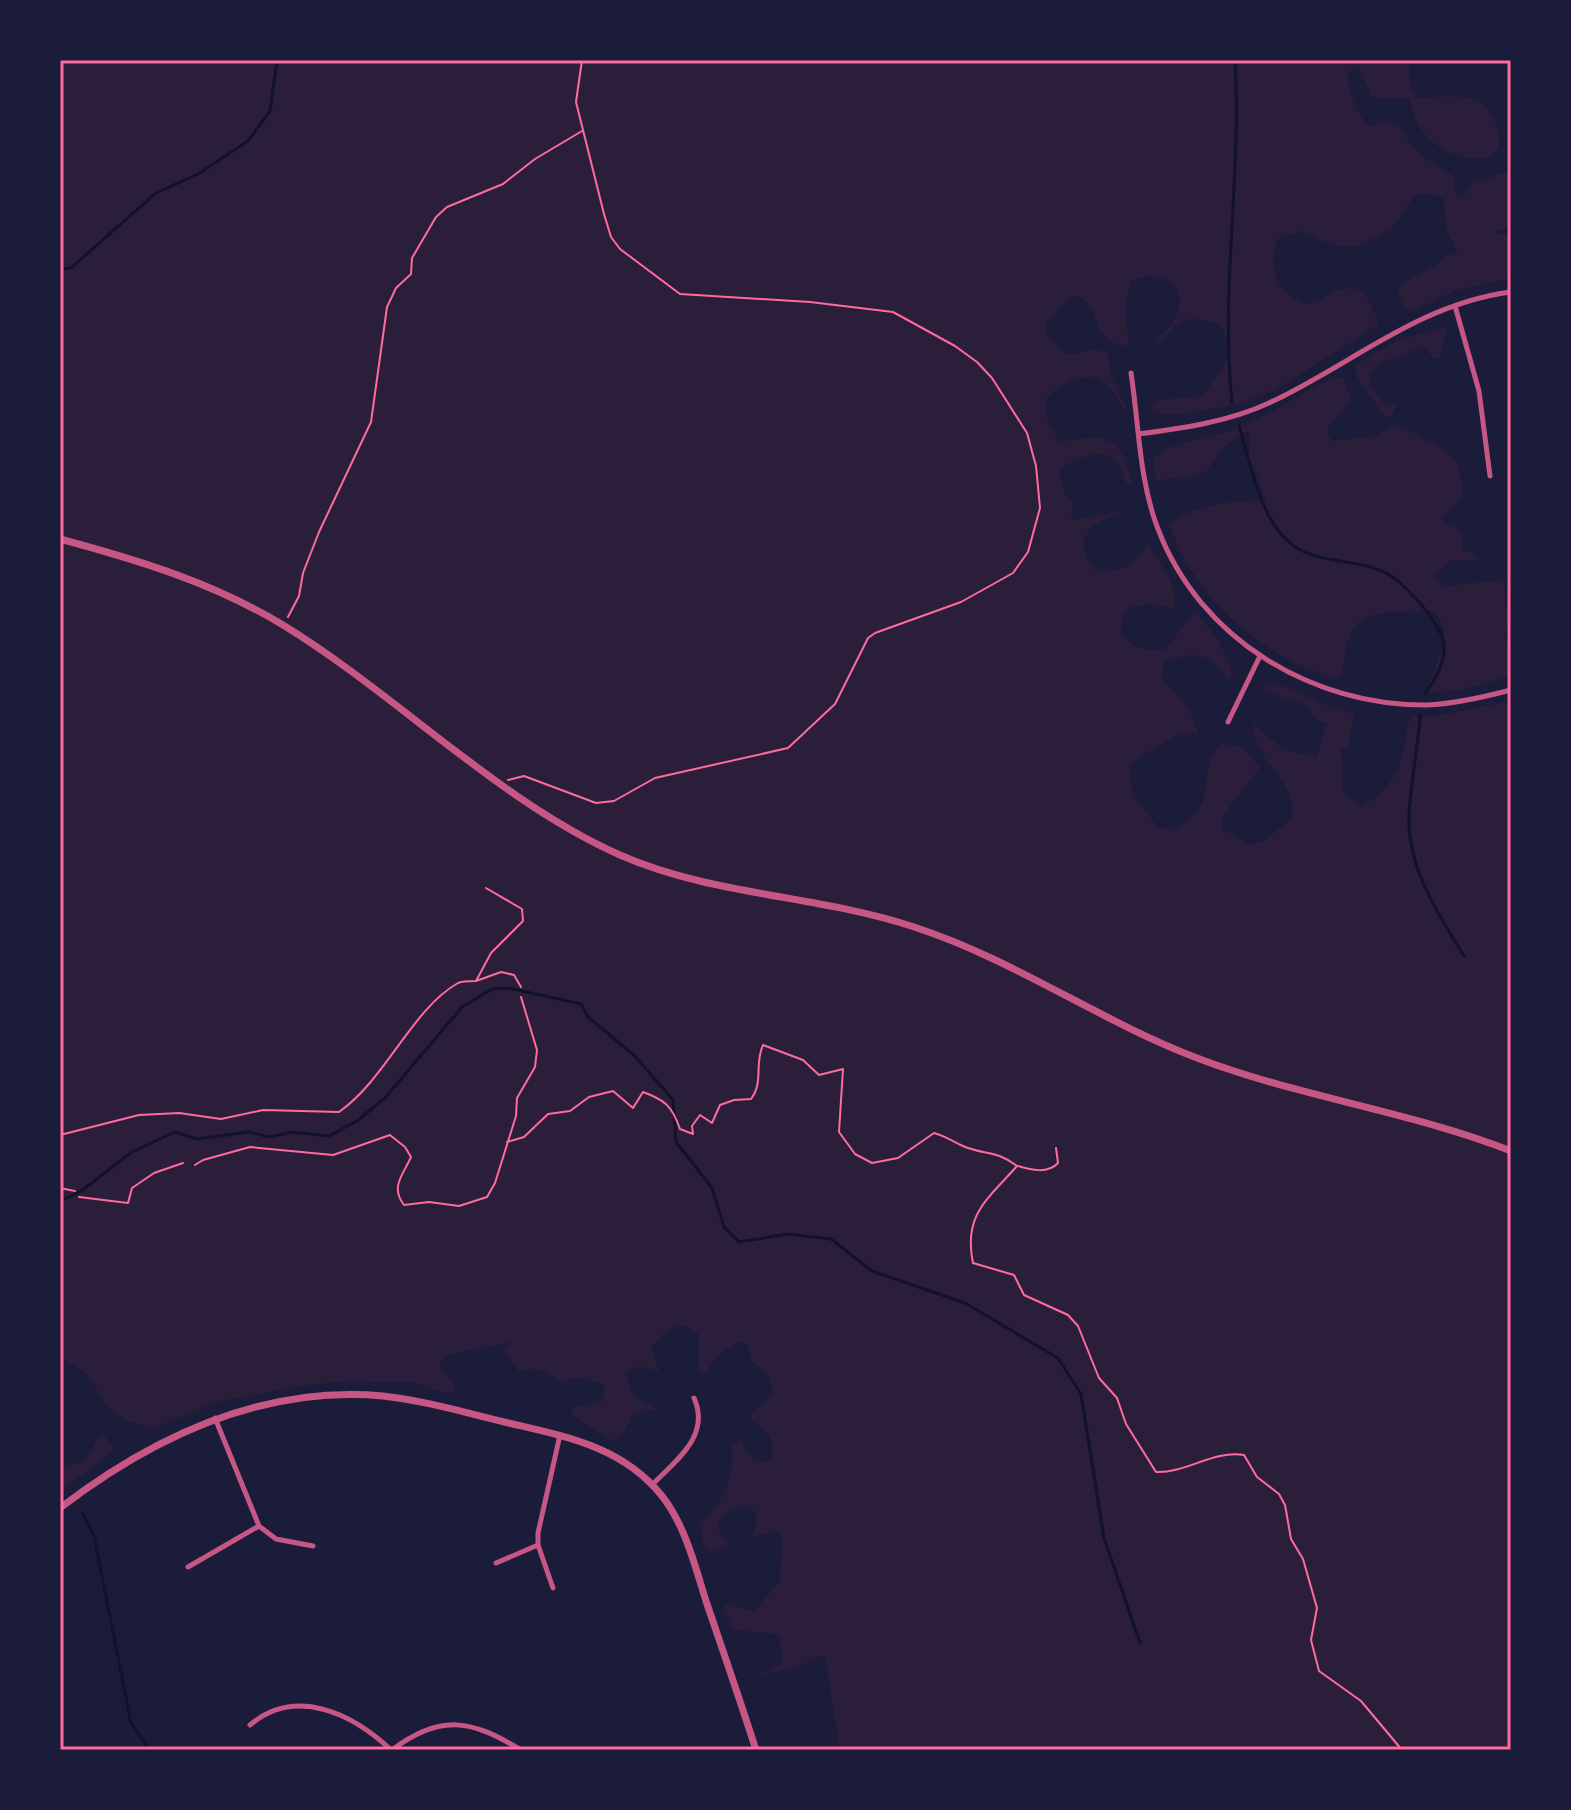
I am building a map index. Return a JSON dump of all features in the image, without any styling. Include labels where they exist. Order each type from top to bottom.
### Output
[{"type":"street","points":[[1139,434],[1201,424],[1255,409],[1392,331],[1455,306],[1511,292]]},
{"type":"street","points":[[1455,306],[1479,391],[1490,476]]},
{"type":"street","points":[[1131,373],[1147,489],[1164,544],[1201,601],[1260,656],[1316,686],[1381,702],[1437,704],[1511,690]]},
{"type":"street","points":[[60,539],[185,577],[284,626],[503,784],[599,845],[655,869],[916,927],[1220,1067],[1273,1084],[1462,1133],[1511,1151]]},
{"type":"street","points":[[1228,722],[1260,656]]},
{"type":"street","points":[[60,1508],[134,1456],[215,1417],[305,1397],[382,1396],[428,1403],[560,1435],[613,1454],[652,1485],[681,1529],[756,1750]]},
{"type":"street","points":[[652,1485],[690,1444],[699,1429],[701,1414],[694,1398]]},
{"type":"street","points":[[215,1417],[259,1526],[276,1539],[313,1546]]},
{"type":"street","points":[[553,1588],[538,1545],[560,1435]]},
{"type":"street","points":[[188,1567],[259,1526]]},
{"type":"street","points":[[496,1563],[538,1545]]},
{"type":"street","points":[[250,1725],[275,1708],[324,1710],[359,1724],[391,1750],[431,1728],[461,1724],[485,1729],[521,1750]]},
{"type":"path","points":[[503,784],[511,777],[524,776],[596,803],[606,803],[655,778],[788,748],[835,704],[868,638],[884,628],[927,617],[1003,582],[1028,552],[1039,518],[1036,466],[1027,433],[1011,404],[977,362],[893,312],[810,302],[692,297],[669,288],[639,267],[611,237],[575,95],[582,60]]},
{"type":"path","points":[[284,626],[299,596],[303,573],[319,532],[371,422],[387,307],[396,288],[411,274],[412,258],[436,217],[447,207],[503,184],[535,159],[583,130]]},
{"type":"path","points":[[476,981],[491,953],[523,921],[522,909],[486,888]]},
{"type":"path","points":[[60,1135],[139,1115],[179,1113],[221,1119],[263,1110],[339,1112],[376,1077],[429,1009],[459,982],[476,981],[501,972],[514,975],[521,987]]},
{"type":"path","points":[[195,1165],[250,1147],[333,1155],[390,1135],[405,1147],[411,1157],[397,1183],[400,1201],[404,1205],[429,1202],[459,1206],[487,1197],[516,1116],[517,1098],[535,1067],[537,1050],[521,997]]},
{"type":"path","points":[[507,1142],[524,1137],[548,1114],[570,1111],[589,1097],[613,1091],[633,1108],[643,1092],[663,1098],[674,1111],[680,1129],[693,1134],[692,1126],[700,1115],[712,1123],[720,1105],[751,1099],[759,1089],[758,1056],[763,1045],[803,1060],[819,1075],[843,1069],[839,1132],[855,1154],[872,1163],[898,1158],[934,1133],[951,1137],[964,1147],[987,1150],[1017,1166],[1045,1171],[1058,1163],[1056,1148]]},
{"type":"path","points":[[79,1197],[128,1203],[132,1188],[154,1173],[183,1163]]},
{"type":"path","points":[[1017,1166],[993,1190],[973,1220],[968,1234],[973,1263],[1014,1275],[1024,1295],[1068,1315],[1078,1326],[1099,1378],[1117,1398],[1126,1424],[1156,1472],[1193,1466],[1218,1455],[1244,1455],[1257,1477],[1279,1494],[1317,1608],[1311,1640],[1319,1671],[1361,1701],[1402,1750]]},
{"type":"path","points":[[60,1188],[75,1191]]},
{"type":"shaded area","points":[[60,60],[1409,60],[1409,84],[1417,98],[1465,97],[1487,108],[1500,138],[1497,149],[1489,156],[1463,157],[1435,144],[1424,133],[1409,99],[1373,98],[1358,66],[1349,72],[1351,93],[1369,126],[1385,122],[1400,126],[1416,149],[1454,176],[1456,194],[1462,198],[1471,184],[1511,170],[1511,227],[1493,232],[1511,235],[1511,278],[1456,290],[1411,312],[1404,308],[1398,294],[1402,283],[1437,265],[1444,256],[1458,254],[1447,231],[1443,198],[1422,193],[1415,195],[1391,230],[1363,244],[1339,246],[1302,231],[1278,238],[1274,271],[1287,293],[1308,303],[1338,290],[1357,289],[1368,299],[1379,324],[1282,386],[1242,404],[1174,415],[1151,412],[1155,402],[1160,400],[1202,396],[1225,362],[1228,344],[1218,324],[1193,319],[1178,324],[1149,350],[1174,319],[1179,299],[1172,284],[1148,276],[1131,282],[1125,309],[1129,346],[1107,338],[1091,308],[1078,296],[1066,301],[1046,325],[1047,336],[1067,355],[1095,349],[1108,353],[1110,374],[1129,413],[1109,387],[1094,377],[1067,383],[1046,399],[1047,419],[1060,442],[1090,438],[1110,441],[1123,455],[1133,484],[1128,486],[1118,463],[1104,455],[1079,459],[1059,471],[1064,492],[1073,502],[1071,514],[1074,520],[1125,510],[1089,531],[1084,548],[1087,558],[1095,570],[1119,569],[1133,562],[1147,542],[1174,592],[1174,608],[1147,604],[1128,608],[1122,618],[1123,635],[1129,642],[1145,649],[1166,649],[1191,615],[1197,613],[1217,638],[1233,672],[1227,680],[1215,664],[1201,656],[1184,656],[1164,663],[1162,678],[1189,709],[1199,734],[1181,732],[1131,763],[1133,791],[1159,828],[1178,829],[1199,808],[1205,793],[1209,762],[1216,749],[1223,744],[1244,748],[1260,768],[1221,818],[1223,829],[1249,844],[1263,842],[1292,818],[1288,791],[1259,748],[1254,723],[1282,749],[1317,757],[1327,723],[1317,720],[1305,705],[1262,690],[1265,685],[1285,687],[1331,707],[1354,713],[1348,746],[1341,750],[1342,786],[1348,798],[1361,806],[1378,795],[1391,780],[1401,761],[1412,717],[1441,715],[1511,701],[1511,1750],[840,1750],[825,1655],[793,1668],[750,1678],[783,1662],[779,1634],[733,1630],[723,1608],[728,1604],[754,1611],[780,1581],[782,1534],[775,1531],[751,1537],[756,1522],[755,1513],[750,1508],[742,1507],[725,1514],[720,1521],[719,1529],[728,1545],[711,1552],[702,1536],[700,1524],[726,1489],[732,1446],[741,1438],[755,1460],[765,1463],[772,1457],[771,1439],[752,1421],[751,1413],[773,1395],[772,1384],[752,1362],[748,1345],[740,1341],[718,1355],[704,1375],[699,1374],[699,1335],[692,1329],[678,1326],[666,1332],[651,1350],[660,1372],[644,1367],[630,1368],[626,1374],[634,1397],[657,1409],[633,1414],[622,1436],[613,1441],[570,1414],[573,1408],[603,1401],[604,1385],[577,1377],[560,1382],[535,1369],[519,1372],[504,1350],[510,1342],[445,1355],[439,1366],[455,1392],[448,1394],[412,1382],[346,1381],[300,1386],[217,1402],[152,1429],[128,1421],[109,1409],[87,1374],[60,1357]]},
{"type":"shaded area","points":[[1447,326],[1440,358],[1433,358],[1424,346],[1378,364],[1369,372],[1370,382],[1377,394],[1389,405],[1398,403],[1391,417],[1385,416],[1358,379],[1355,365],[1396,341]]},
{"type":"shaded area","points":[[1334,377],[1343,378],[1352,400],[1328,427],[1332,441],[1375,436],[1395,426],[1438,446],[1457,464],[1463,497],[1441,519],[1445,524],[1454,525],[1462,535],[1461,549],[1477,554],[1478,560],[1452,560],[1435,573],[1437,581],[1446,586],[1504,580],[1505,604],[1511,611],[1505,641],[1511,655],[1511,676],[1461,690],[1432,692],[1428,689],[1442,650],[1444,632],[1434,611],[1426,610],[1373,615],[1355,626],[1347,645],[1343,675],[1337,679],[1310,670],[1283,657],[1235,621],[1213,600],[1180,551],[1169,524],[1178,518],[1216,505],[1266,501],[1249,456],[1250,434],[1245,432],[1222,449],[1207,471],[1184,480],[1174,477],[1156,482],[1153,459],[1181,443],[1247,423]]},
{"type":"shaded area","points":[[104,1435],[113,1448],[109,1455],[60,1491],[60,1465],[81,1462],[92,1450],[98,1436]]},
{"type":"waterway","points":[[60,269],[71,268],[156,193],[198,174],[248,141],[270,111],[277,60]]},
{"type":"waterway","points":[[1232,403],[1228,317],[1236,146],[1235,60]]},
{"type":"waterway","points":[[1239,426],[1258,491],[1282,536],[1294,546],[1316,556],[1388,574],[1414,597],[1432,619],[1444,650],[1440,668],[1425,694]]},
{"type":"waterway","points":[[1420,715],[1409,814],[1413,853],[1426,889],[1464,956]]},
{"type":"waterway","points":[[60,1201],[80,1192],[132,1152],[175,1132],[197,1139],[249,1132],[270,1137],[292,1132],[329,1136],[357,1121],[385,1098],[462,1007],[492,989],[508,988],[581,1004],[588,1017],[635,1056],[673,1100],[676,1142],[712,1188],[724,1227],[739,1242],[788,1234],[831,1239],[872,1271],[965,1303],[1058,1358],[1081,1394],[1104,1538],[1140,1643]]},
{"type":"waterway","points":[[82,1512],[94,1536],[131,1723],[150,1750]]}]
